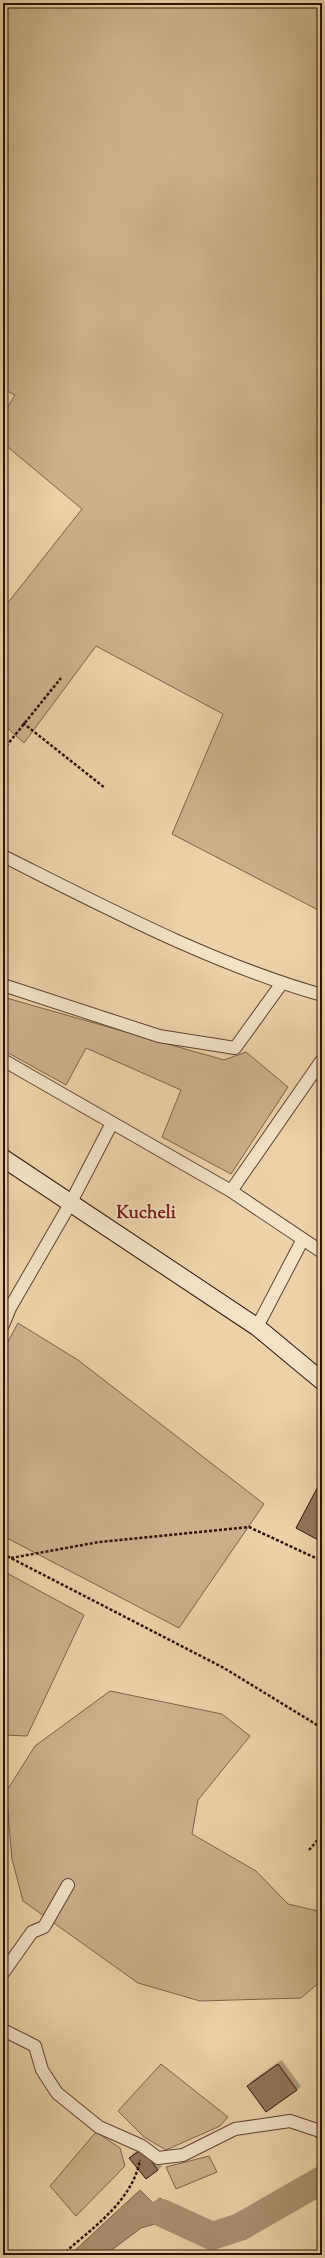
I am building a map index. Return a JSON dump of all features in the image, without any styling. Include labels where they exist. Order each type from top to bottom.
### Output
[{"type":"street","points":[[3,856],[164,937],[282,983],[322,995]]},
{"type":"street","points":[[3,985],[159,1036],[235,1048],[282,983]]},
{"type":"street","points":[[3,1060],[231,1191],[322,1252]]},
{"type":"street","points":[[231,1191],[322,1060]]},
{"type":"street","points":[[3,1325],[6,1306],[70,1204],[112,1123]]},
{"type":"street","points":[[3,1158],[257,1327],[322,1381]]},
{"type":"street","points":[[257,1327],[303,1239]]},
{"type":"street","points":[[3,1973],[32,1932],[44,1928],[68,1885]]},
{"type":"street","points":[[3,2030],[35,2046],[42,2070],[56,2093],[99,2127],[142,2146],[158,2158],[183,2155],[235,2129],[290,2121],[320,2131],[322,2134]]},
{"type":"path","points":[[3,750],[23,723],[61,678]]},
{"type":"path","points":[[23,723],[105,788]]},
{"type":"path","points":[[11,1558],[99,1542],[249,1527],[322,1561]]},
{"type":"path","points":[[3,1554],[224,1668],[322,1728]]},
{"type":"path","points":[[309,1850],[322,1835]]},
{"type":"path","points":[[62,2255],[122,2200],[138,2172],[142,2146]]},
{"type":"shaded area","points":[[3,3],[322,3],[322,912],[172,834],[223,714],[96,646],[24,743],[3,724],[3,609],[82,509],[3,443],[3,415],[15,395],[3,389]]},
{"type":"shaded area","points":[[3,997],[224,1060],[246,1052],[288,1087],[231,1174],[162,1137],[181,1090],[86,1048],[66,1085],[3,1050]]},
{"type":"shaded area","points":[[18,1323],[78,1360],[264,1504],[179,1628],[3,1536],[3,1351]]},
{"type":"shaded area","points":[[3,1571],[84,1615],[27,1736],[3,1735]]},
{"type":"shaded area","points":[[110,1691],[222,1714],[250,1736],[198,1800],[192,1834],[256,1871],[288,1904],[322,1912],[322,1980],[301,1998],[200,2001],[138,1983],[23,1901],[12,1859],[6,1792],[35,1746]]},
{"type":"shaded area","points":[[161,2064],[228,2117],[220,2126],[166,2150],[144,2137],[118,2111]]},
{"type":"shaded area","points":[[96,2132],[120,2148],[125,2166],[76,2216],[50,2186]]},
{"type":"shaded area","points":[[209,2156],[217,2172],[176,2189],[166,2167]]},
{"type":"shaded area","points":[[140,2190],[153,2203],[160,2198],[184,2214],[207,2240],[202,2241],[158,2223],[141,2228],[105,2255],[70,2255]]},
{"type":"building","points":[[322,1479],[322,1542],[296,1528]]},
{"type":"building","points":[[278,2064],[297,2090],[266,2112],[247,2086]]},
{"type":"building","points":[[142,2149],[158,2170],[146,2179],[129,2158]]},
{"type":"waterway","points":[[162,2213],[212,2236],[240,2227],[322,2180]]},
{"type":"district","name":"Kucheli","points":[[146,1214]]}]
